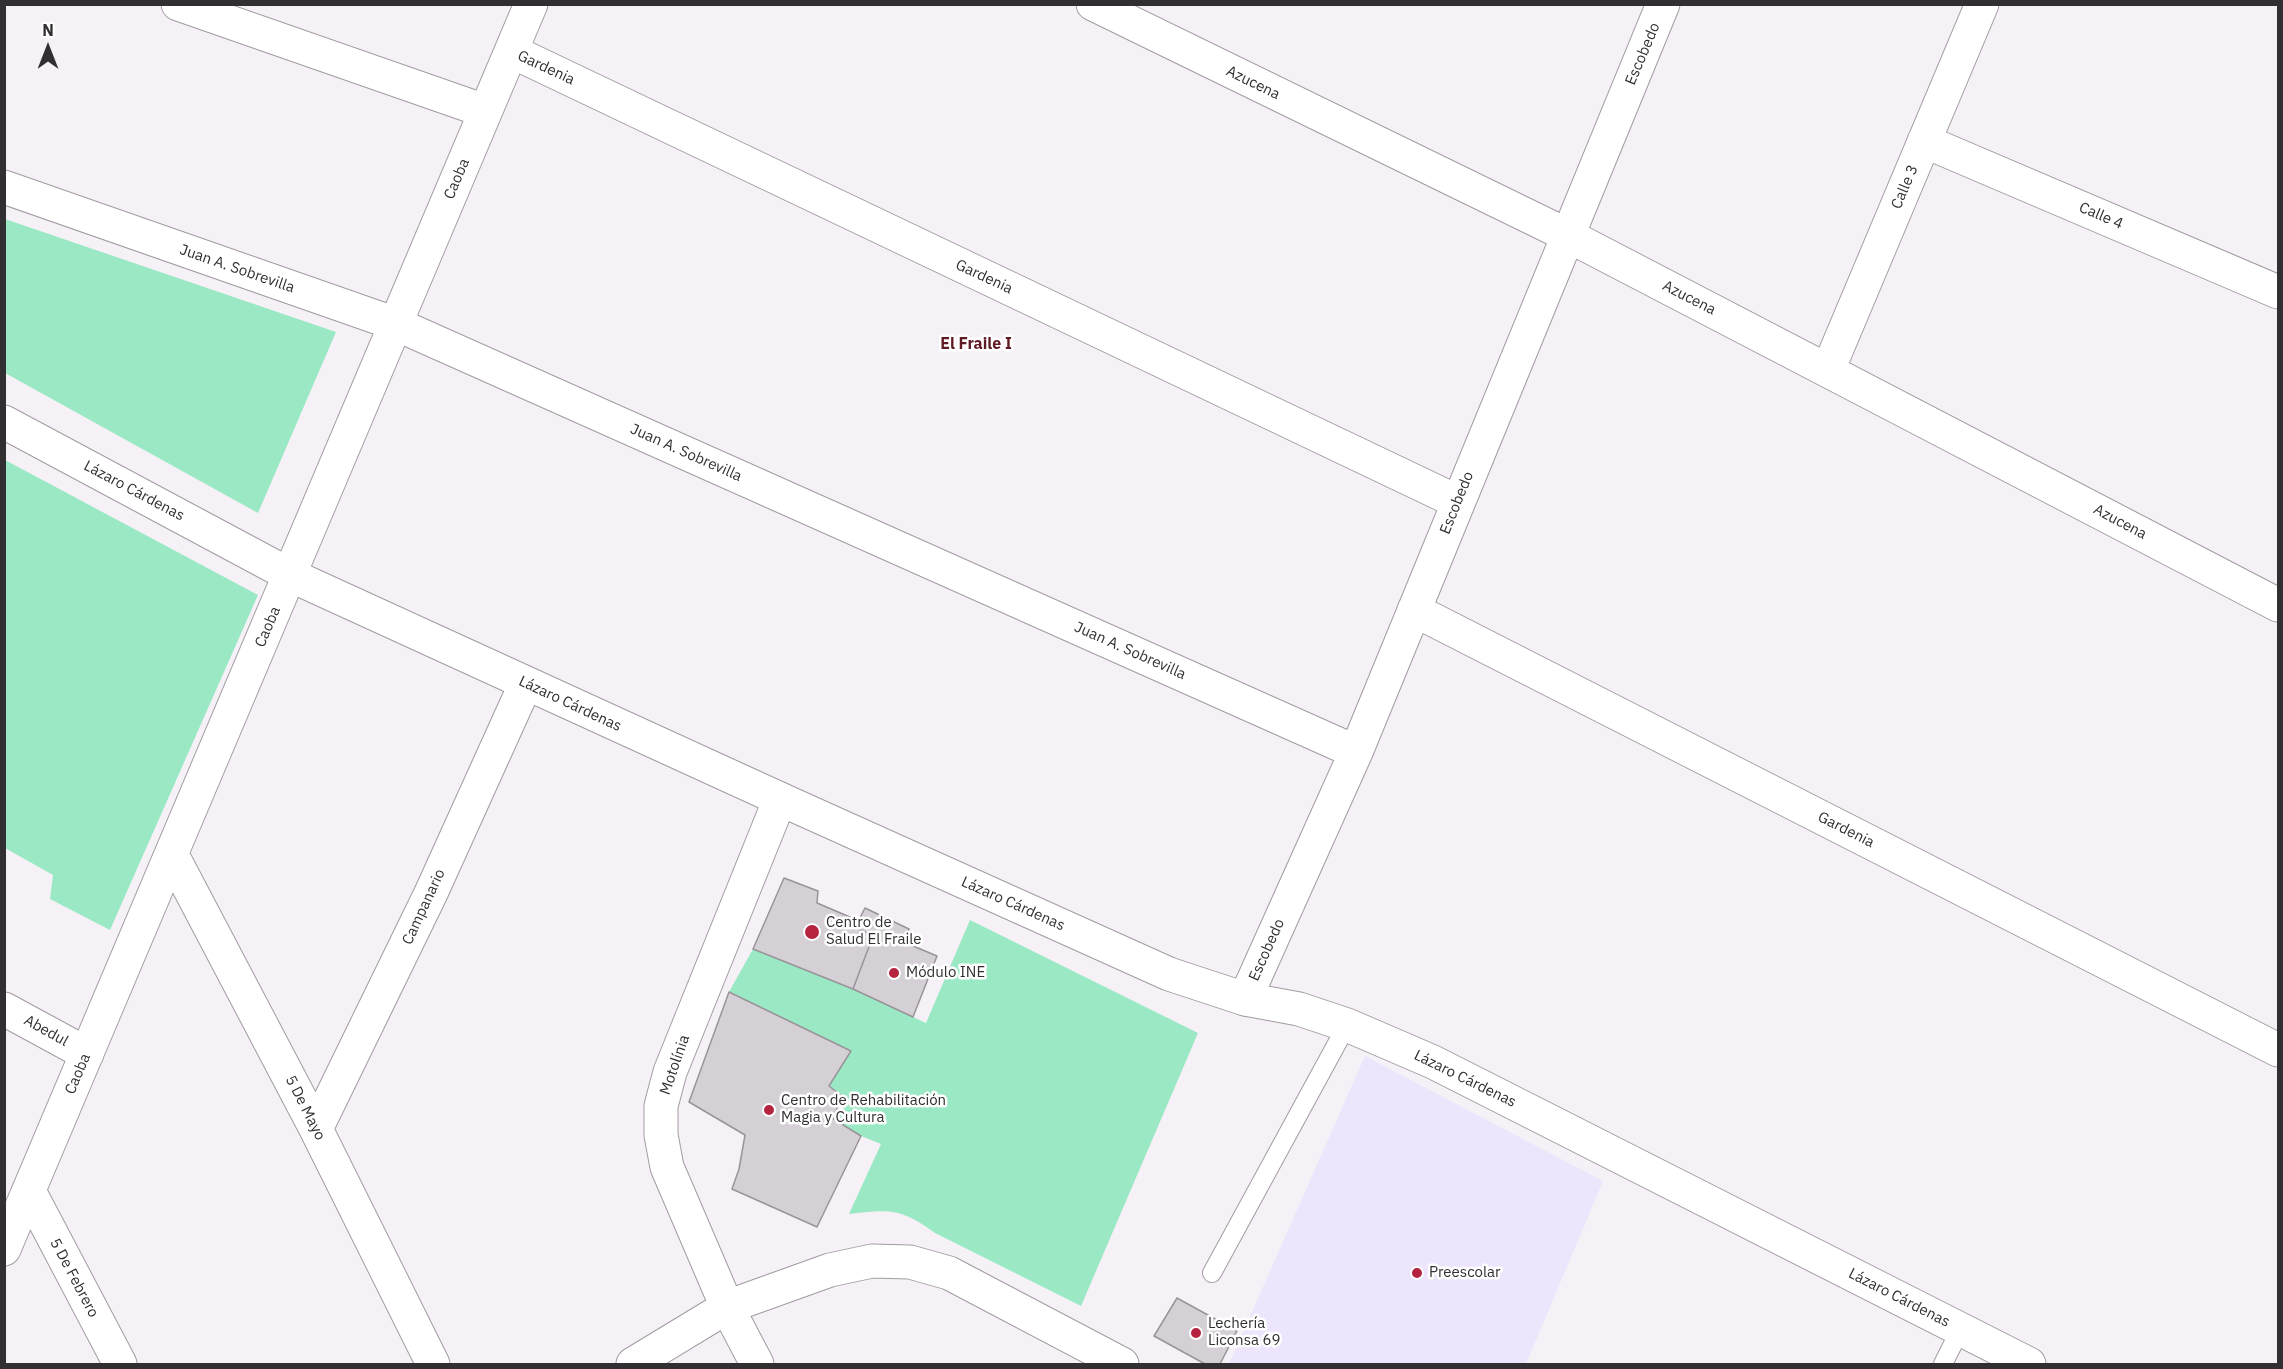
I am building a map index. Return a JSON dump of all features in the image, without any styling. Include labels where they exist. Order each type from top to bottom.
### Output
[{"type":"street","points":[[178,4],[485,111]]},
{"type":"street","name":"Caoba","points":[[4,1249],[531,4]]},
{"type":"street","name":"Azucena","points":[[1093,4],[1567,235],[2278,605]]},
{"type":"street","name":"Escobedo","points":[[1245,999],[1356,752],[1663,4]]},
{"type":"street","name":"Calle 3","points":[[1828,370],[1982,4]]},
{"type":"street","name":"Gardenia","points":[[511,51],[1458,502]]},
{"type":"street","name":"Calle 4","points":[[1924,141],[2278,292]]},
{"type":"street","name":"Juan A. Sobrevilla","points":[[4,187],[396,324],[1356,752]]},
{"type":"street","name":"Lázaro Cárdenas","points":[[4,422],[290,575],[1169,974],[1245,999],[1299,1009],[1347,1025],[1433,1062],[2029,1365]]},
{"type":"street","name":"Gardenia","points":[[1414,610],[2278,1050]]},
{"type":"street","name":"Campanario","points":[[316,1129],[431,893],[526,683]]},
{"type":"street","name":"Motolínia","points":[[757,1365],[727,1307],[667,1167],[661,1134],[661,1106],[670,1072],[780,799]]},
{"type":"street","name":"5 De Mayo","points":[[172,855],[316,1129],[433,1365]]},
{"type":"street","name":"Abedul","points":[[4,1009],[87,1054]]},
{"type":"street","name":"5 De Febrero","points":[[29,1191],[120,1365]]},
{"type":"street","points":[[633,1365],[727,1307],[830,1270],[872,1261],[910,1262],[949,1273],[1122,1365]]},
{"type":"lane","points":[[1212,1273],[1347,1025]]},
{"type":"lane","points":[[1943,1365],[1960,1329]]},
{"type":"shaded area","name":"Preescolar","points":[[1365,1056],[1603,1181],[1526,1364],[1229,1364]]},
{"type":"green space","points":[[5,219],[336,332],[258,513],[5,373]]},
{"type":"green space","points":[[5,460],[258,595],[110,930],[50,899],[53,875],[5,848]]},
{"type":"green space","points":[[970,920],[1198,1033],[1081,1306],[935,1233],[904,1215],[885,1211],[849,1214],[881,1144],[861,1136],[832,1118],[852,1102],[829,1086],[851,1051],[729,992],[753,949],[853,989],[926,1023]]},
{"type":"building","name":"Centro de Salud El Fraile","points":[[784,878],[818,891],[817,903],[857,920],[855,927],[873,936],[853,989],[753,949]]},
{"type":"building","name":"Módulo INE","points":[[865,908],[909,929],[906,943],[937,956],[913,1017],[853,989],[873,936],[855,927]]},
{"type":"building","name":"Centro de Rehabilitación Magia y Cultura","points":[[729,992],[851,1051],[829,1086],[843,1097],[832,1118],[861,1136],[817,1227],[732,1189],[739,1169],[745,1135],[689,1102]]},
{"type":"building","name":"Lechería Liconsa 69","points":[[1177,1298],[1237,1331],[1220,1364],[1205,1364],[1154,1336]]},
{"type":"place","name":"Centro de Salud El Fraile","points":[[812,932]]},
{"type":"place","name":"Módulo INE","points":[[894,973]]},
{"type":"place","name":"Centro de Rehabilitación Magia y Cultura","points":[[769,1110]]},
{"type":"place","name":"Preescolar","points":[[1417,1273]]},
{"type":"place","name":"Lechería Liconsa 69","points":[[1196,1333]]},
{"type":"district","name":"El Fraile I","points":[[976,344]]}]
